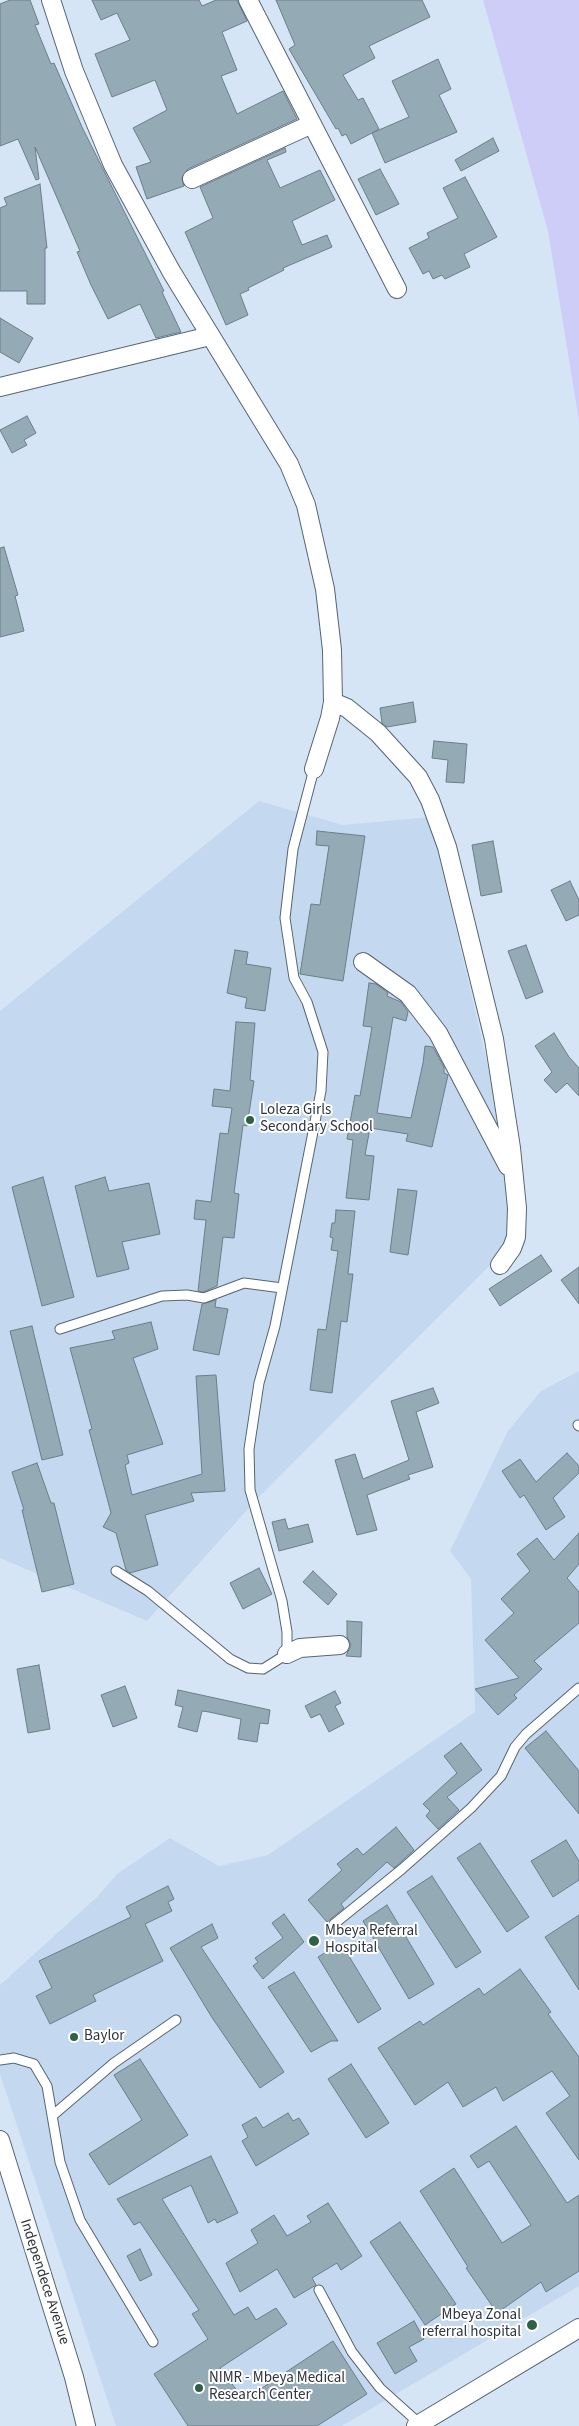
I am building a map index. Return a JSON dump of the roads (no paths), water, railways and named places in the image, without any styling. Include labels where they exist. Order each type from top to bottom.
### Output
[{"type":"street","points":[[51,0],[74,71],[113,165],[171,271],[289,464],[306,505],[325,590],[332,650],[333,702],[314,769]]},
{"type":"street","points":[[248,0],[397,289]]},
{"type":"street","points":[[192,179],[312,124]]},
{"type":"street","points":[[0,387],[210,336]]},
{"type":"street","points":[[333,702],[347,708],[390,744],[418,777],[430,800],[447,847],[494,1039],[513,1175],[517,1208],[516,1237],[512,1248],[500,1265]]},
{"type":"street","points":[[363,962],[408,994],[438,1033],[513,1175]]},
{"type":"street","points":[[287,1654],[300,1648],[340,1645]]},
{"type":"street","name":"Independece Avenue","points":[[0,2140],[74,2377],[86,2426]]},
{"type":"street","points":[[418,2425],[579,2328]]},
{"type":"lane","points":[[116,1571],[148,1591],[230,1659],[248,1668],[263,1668],[287,1654],[287,1632],[282,1601],[250,1490],[249,1449],[259,1384],[282,1288],[321,1091],[323,1052],[308,1002],[294,978],[285,918],[293,849],[314,769]]},
{"type":"lane","points":[[60,1329],[162,1296],[186,1295],[204,1298],[244,1283],[282,1288]]},
{"type":"lane","points":[[334,1924],[402,1870],[471,1808],[501,1776],[515,1747],[526,1734],[579,1688]]},
{"type":"lane","points":[[52,2116],[114,2063],[176,2020]]},
{"type":"lane","points":[[0,2060],[14,2058],[34,2064],[47,2086],[60,2162],[80,2220],[153,2342]]},
{"type":"lane","points":[[320,2290],[352,2352],[380,2388],[418,2425]]},
{"type":"place","name":"Loleza Girls Secondary School","points":[[250,1120]]},
{"type":"place","name":"Mbeya Referral Hospital","points":[[314,1941]]},
{"type":"place","name":"Baylor","points":[[74,2037]]},
{"type":"place","name":"Mbeya Zonal referral hospital","points":[[532,2325]]},
{"type":"place","name":"NIMR - Mbeya Medical Research Center","points":[[199,2388]]}]
